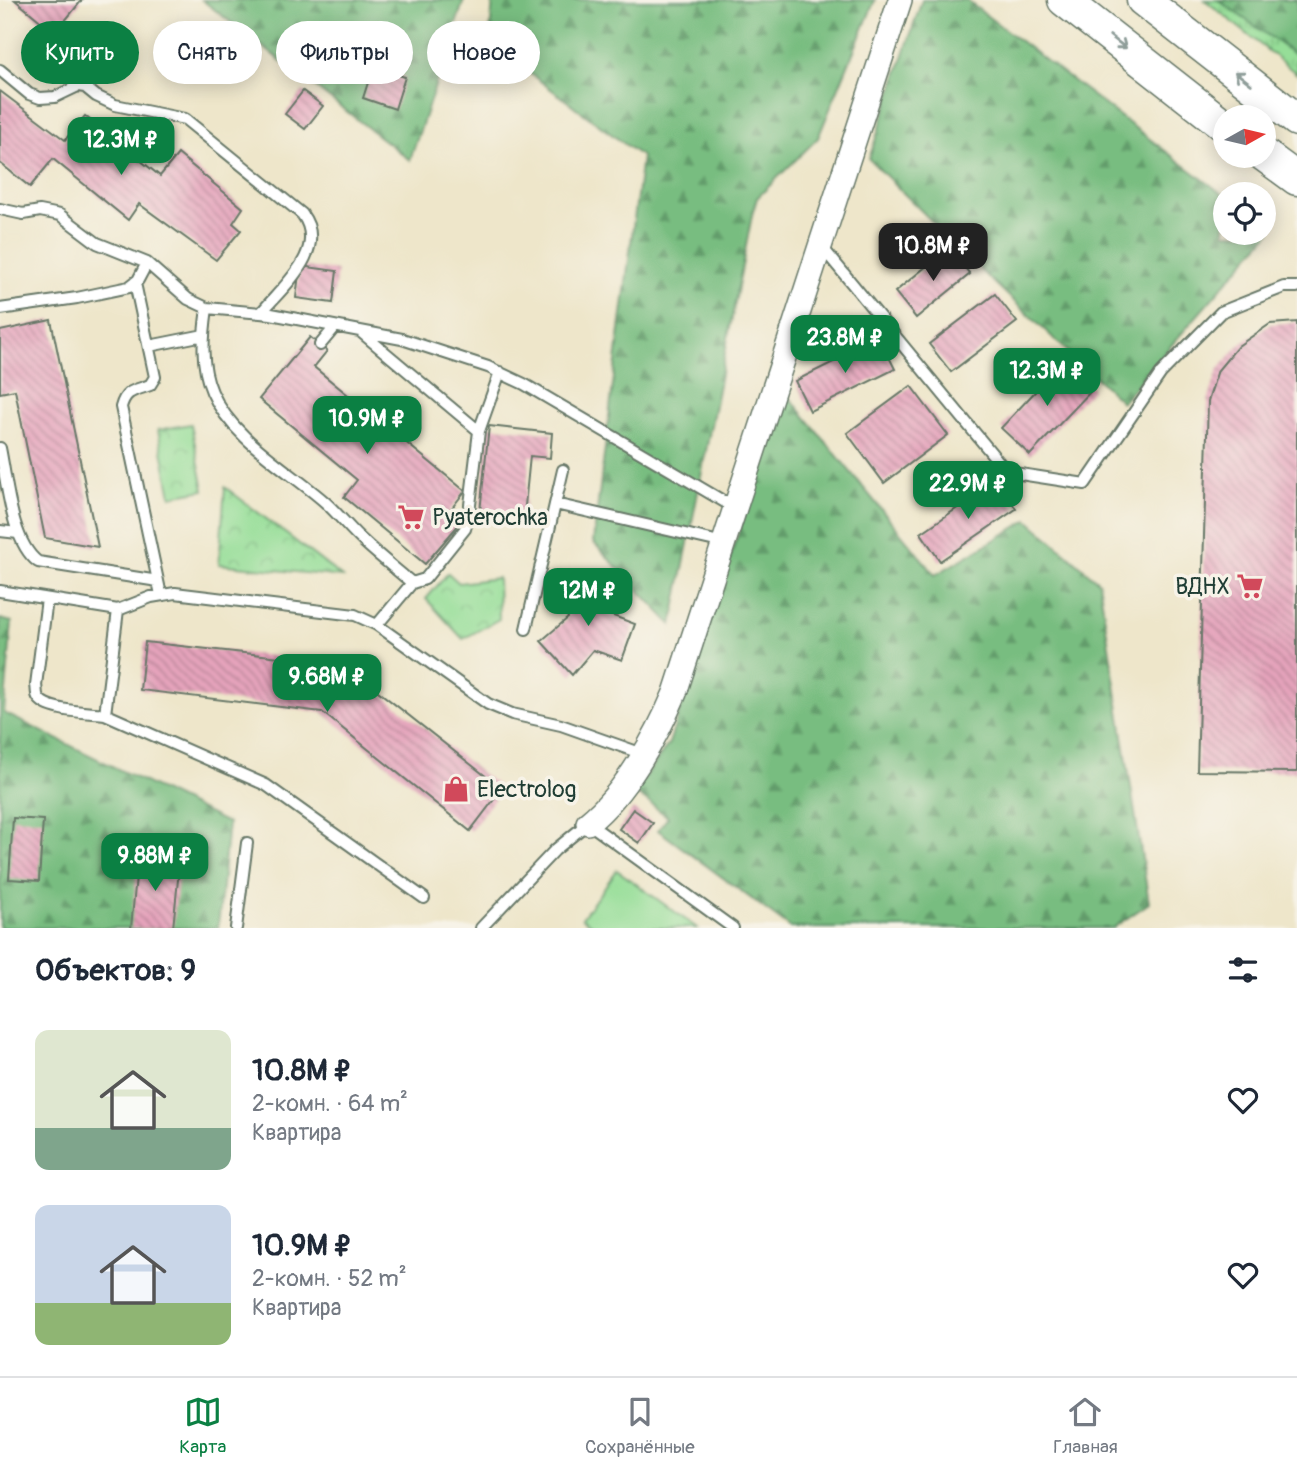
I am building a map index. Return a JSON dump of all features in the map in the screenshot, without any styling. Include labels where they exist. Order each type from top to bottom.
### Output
[{"type":"main road","points":[[1064,0],[1213,117]]},
{"type":"main road","points":[[1143,0],[1297,120]]},
{"type":"main road","points":[[1276,164],[1297,179]]},
{"type":"street","points":[[588,823],[614,799],[655,735],[675,693],[900,0]]},
{"type":"lane","points":[[0,70],[29,94],[40,98],[55,97],[78,86],[85,87],[115,105],[185,119],[302,215],[312,236],[308,256],[261,313]]},
{"type":"lane","points":[[0,209],[23,214],[40,211],[60,215],[97,243],[147,264],[188,299],[207,308],[261,313],[411,342],[500,372],[735,508]]},
{"type":"lane","points":[[820,245],[1007,472],[1085,484],[1161,373],[1221,312],[1284,287],[1297,287]]},
{"type":"lane","points":[[0,309],[122,289],[135,283],[147,264]]},
{"type":"lane","points":[[135,283],[154,372],[153,382],[146,387],[131,390],[126,394],[121,407],[161,594]]},
{"type":"lane","points":[[207,308],[203,361],[207,379],[220,408],[235,428],[326,503],[364,542],[412,583]]},
{"type":"lane","points":[[320,345],[335,327]]},
{"type":"lane","points":[[359,331],[479,430]]},
{"type":"lane","points":[[149,346],[204,335]]},
{"type":"lane","points":[[377,625],[412,583],[425,579],[465,529],[479,430],[500,372]]},
{"type":"lane","points":[[0,448],[18,533],[27,552],[38,562],[158,581]]},
{"type":"lane","points":[[526,629],[563,470]]},
{"type":"lane","points":[[555,504],[724,543]]},
{"type":"lane","points":[[0,531],[18,533]]},
{"type":"lane","points":[[0,591],[118,610],[161,594],[175,593],[355,615],[377,625],[500,710],[561,724],[643,754]]},
{"type":"lane","points":[[47,599],[36,685],[38,697],[46,705],[105,714],[266,785],[424,898]]},
{"type":"lane","points":[[105,714],[118,610]]},
{"type":"lane","points":[[481,928],[555,850],[588,823],[733,928]]},
{"type":"lane","points":[[236,928],[247,843]]},
{"type":"green space","points":[[202,0],[464,0],[457,21],[427,21],[427,84],[436,84],[410,160],[311,84],[413,84],[413,21],[276,21],[276,57],[262,46],[262,21],[229,21]]},
{"type":"green space","points":[[493,0],[875,0],[818,138],[757,198],[672,625],[593,542],[642,157],[540,81],[540,21],[491,21]]},
{"type":"green space","points":[[922,0],[966,0],[1213,187],[1213,245],[1259,245],[1122,402],[986,275],[869,159]]},
{"type":"green space","points":[[1205,0],[1297,0],[1297,74]]},
{"type":"green space","points":[[1218,0],[1297,0],[1297,56]]},
{"type":"green space","points":[[785,392],[935,575],[1028,520],[1099,582],[1149,903],[1113,928],[791,928],[658,830],[668,817],[635,792],[669,743]]},
{"type":"green space","points":[[191,424],[204,490],[171,496],[158,430]]},
{"type":"green space","points":[[225,487],[342,577],[219,564]]},
{"type":"green space","points":[[448,573],[459,583],[498,578],[499,619],[463,639],[426,599]]},
{"type":"green space","points":[[0,619],[12,622],[4,713],[228,823],[218,928],[0,928]]},
{"type":"green space","points":[[617,870],[697,928],[596,928],[582,918]]},
{"type":"building","points":[[15,0],[82,0],[65,21],[40,21]]},
{"type":"building","points":[[368,84],[403,84],[395,109],[363,98]]},
{"type":"building","points":[[0,91],[65,140],[85,116],[160,176],[178,154],[243,208],[233,223],[241,230],[216,260],[139,204],[128,220],[53,159],[30,187],[0,163]]},
{"type":"building","points":[[303,91],[323,106],[305,129],[285,114]]},
{"type":"building","points":[[949,248],[970,274],[916,318],[895,292]]},
{"type":"building","points":[[300,266],[337,271],[333,303],[296,298]]},
{"type":"building","points":[[995,294],[1017,322],[951,372],[929,344]]},
{"type":"building","points":[[51,320],[98,547],[45,538],[15,390],[0,393],[0,331]]},
{"type":"building","name":"ВДНХ","points":[[1297,322],[1297,772],[1197,771],[1208,401],[1218,370],[1238,346],[1270,324]]},
{"type":"building","points":[[310,337],[327,351],[314,367],[465,491],[448,513],[460,523],[425,564],[344,497],[357,480],[259,399]]},
{"type":"building","points":[[880,339],[895,369],[810,411],[795,381]]},
{"type":"building","points":[[1064,361],[1093,389],[1030,455],[1001,428]]},
{"type":"building","points":[[911,386],[948,435],[884,483],[847,433]]},
{"type":"building","points":[[489,426],[552,433],[550,458],[530,456],[524,516],[480,512]]},
{"type":"building","points":[[997,481],[1016,509],[940,561],[921,533]]},
{"type":"building","points":[[603,581],[608,614],[635,624],[622,660],[593,650],[572,675],[541,641],[568,618],[560,591]]},
{"type":"building","points":[[145,642],[326,662],[355,673],[502,789],[470,831],[322,712],[140,690]]},
{"type":"building","points":[[633,809],[653,823],[639,843],[619,829]]},
{"type":"building","points":[[13,818],[43,820],[39,881],[9,879]]},
{"type":"building","points":[[138,856],[180,860],[173,928],[131,928]]},
{"type":"place","name":"Pyaterochka","points":[[411,517]]},
{"type":"place","name":"ВДНХ","points":[[1250,586]]},
{"type":"place","name":"Electrolog","points":[[456,789]]}]
